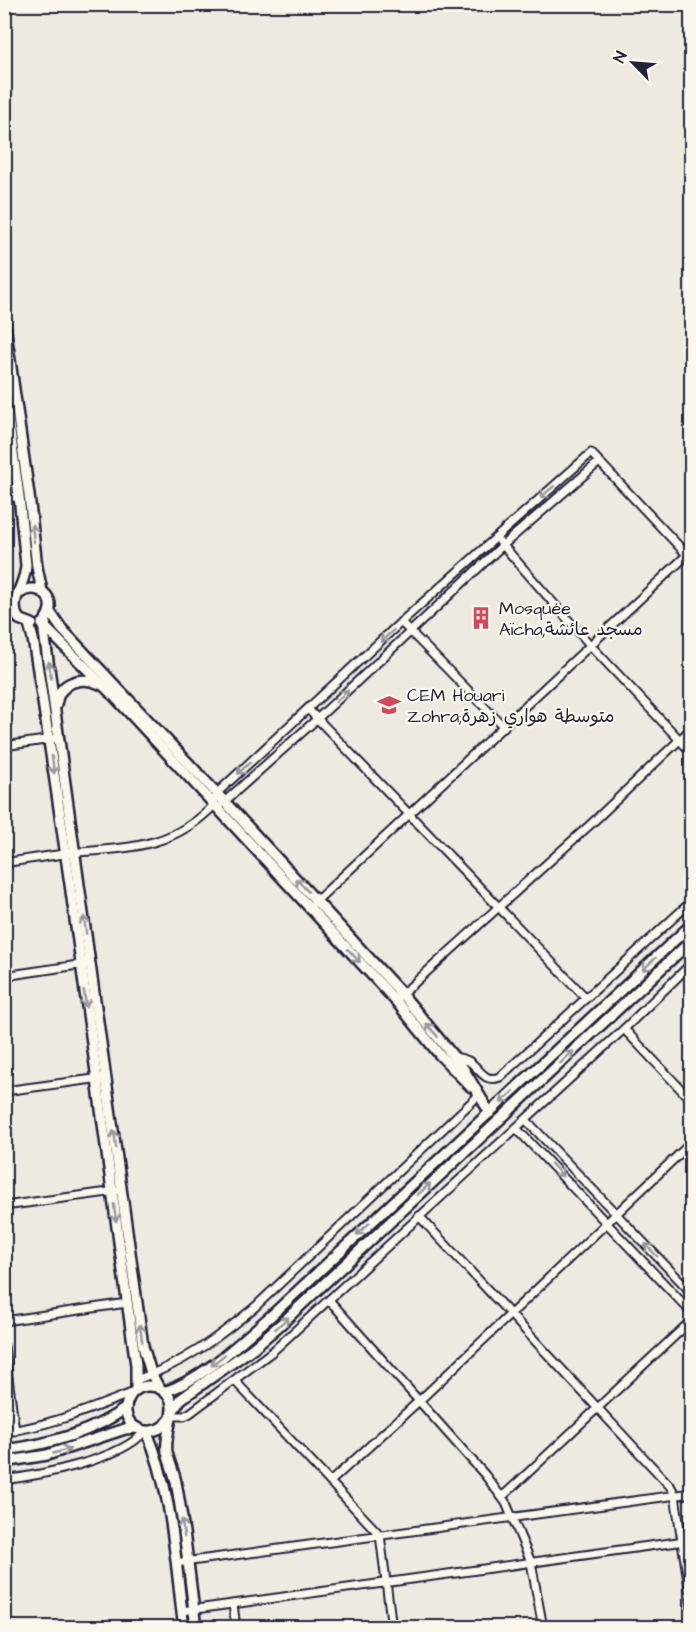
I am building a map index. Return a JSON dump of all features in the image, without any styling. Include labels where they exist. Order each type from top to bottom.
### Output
[{"type":"street","points":[[4,318],[37,567],[42,591],[50,600],[45,620],[55,711]]},
{"type":"street","points":[[4,390],[19,496],[26,575],[14,609],[19,619],[29,624],[45,620],[61,628],[217,793],[313,904],[455,1057],[490,1113]]},
{"type":"street","points":[[4,863],[142,846],[163,840],[201,820],[215,804],[217,793],[401,622],[591,453],[689,557],[313,904]]},
{"type":"street","points":[[215,804],[225,802],[318,719],[503,545],[599,462]]},
{"type":"street","points":[[4,499],[19,496]]},
{"type":"street","points":[[495,538],[591,646],[692,753]]},
{"type":"street","points":[[4,606],[31,588],[42,591]]},
{"type":"street","points":[[4,618],[16,614]]},
{"type":"street","points":[[45,620],[215,804],[313,904]]},
{"type":"street","points":[[401,622],[504,727]]},
{"type":"street","points":[[29,624],[54,739],[117,1191],[143,1346],[152,1375],[170,1398],[171,1416],[167,1451],[176,1486],[196,1628]]},
{"type":"street","points":[[54,739],[57,698],[68,684],[76,680],[94,681],[114,696]]},
{"type":"street","points":[[308,709],[586,998]]},
{"type":"street","points":[[398,997],[592,823],[692,728]]},
{"type":"street","points":[[4,746],[54,739]]},
{"type":"street","points":[[455,1057],[469,1061],[486,1078],[493,1080],[500,1077],[692,901]]},
{"type":"street","points":[[134,1388],[145,1386],[162,1390],[185,1383],[209,1367],[272,1315],[692,924]]},
{"type":"street","points":[[4,1462],[47,1455],[125,1429],[143,1431],[160,1429],[181,1399],[254,1348],[281,1324],[692,940]]},
{"type":"street","points":[[171,1416],[184,1416],[190,1413],[273,1351],[526,1120],[692,963]]},
{"type":"street","points":[[4,976],[85,964]]},
{"type":"street","points":[[398,997],[439,1054],[478,1095]]},
{"type":"street","points":[[624,1029],[692,1101]]},
{"type":"street","points":[[4,1091],[101,1078]]},
{"type":"street","points":[[4,1432],[64,1419],[134,1388],[152,1375],[220,1336],[255,1307],[478,1095]]},
{"type":"street","points":[[526,1120],[692,1293]]},
{"type":"street","points":[[516,1128],[692,1313]]},
{"type":"street","points":[[330,1482],[419,1401],[692,1142]]},
{"type":"street","points":[[4,1206],[117,1191]]},
{"type":"street","points":[[117,1191],[127,1303],[136,1365],[134,1388],[127,1400],[126,1408],[131,1423],[143,1431],[160,1464],[167,1493],[184,1628]]},
{"type":"street","points":[[419,1216],[671,1486],[675,1495],[692,1608]]},
{"type":"street","points":[[330,1301],[502,1497],[513,1517],[531,1562],[543,1628]]},
{"type":"street","points":[[4,1321],[127,1303]]},
{"type":"street","points":[[502,1497],[692,1320]]},
{"type":"street","points":[[4,1346],[15,1431]]},
{"type":"street","points":[[235,1381],[380,1535],[392,1628]]},
{"type":"street","points":[[4,1450],[23,1448],[62,1438],[103,1422],[126,1408]]},
{"type":"street","points":[[4,1480],[76,1465],[108,1454],[128,1446],[137,1440],[143,1431]]},
{"type":"street","points":[[176,1563],[692,1493]]},
{"type":"street","points":[[182,1611],[692,1540]]},
{"type":"street","points":[[233,1604],[236,1628]]},
{"type":"place","name":"Mosquée Aïcha;مسجد عائشة","points":[[481,618]]},
{"type":"place","name":"CEM Houari Zohra;متوسطة هواري زهرة","points":[[389,705]]}]
